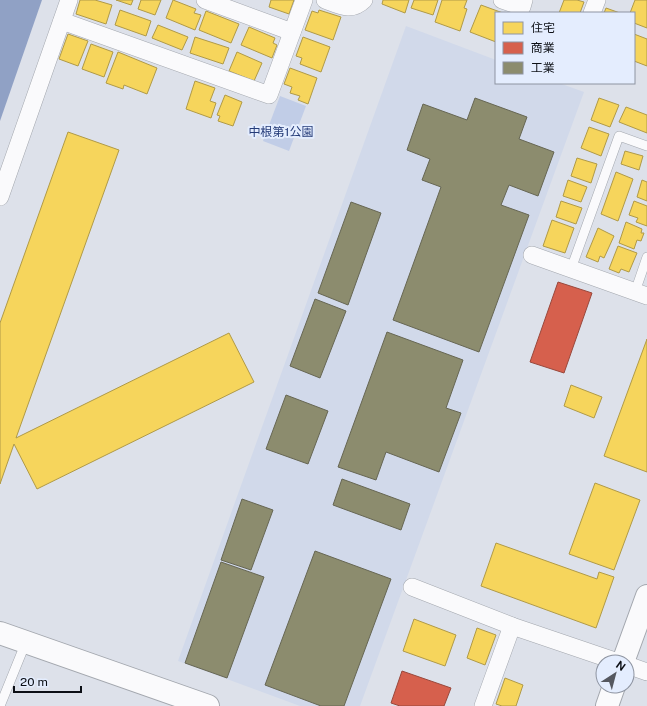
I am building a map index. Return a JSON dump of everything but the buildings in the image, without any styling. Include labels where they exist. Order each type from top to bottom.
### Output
[{"type":"street","points":[[0,197],[69,0]]},
{"type":"street","points":[[205,0],[292,32]]},
{"type":"street","points":[[62,21],[269,95],[304,0]]},
{"type":"street","points":[[324,0],[347,7],[353,7],[364,0]]},
{"type":"street","points":[[502,0],[522,7],[524,0]]},
{"type":"street","points":[[592,12],[597,0]]},
{"type":"street","points":[[532,254],[641,294]]},
{"type":"street","points":[[412,587],[512,626],[595,654]]},
{"type":"street","points":[[626,654],[647,596]]},
{"type":"street","points":[[483,706],[512,626]]},
{"type":"street","points":[[0,633],[208,706]]},
{"type":"street","points":[[635,668],[647,672]]},
{"type":"street","points":[[607,706],[611,694]]},
{"type":"lane","points":[[572,269],[619,136],[647,146]]},
{"type":"lane","points":[[641,294],[647,257]]},
{"type":"lane","points":[[1,702],[26,642]]},
{"type":"shaded area","points":[[0,0],[42,0],[0,121]]},
{"type":"shaded area","points":[[406,26],[495,60],[495,84],[562,84],[584,92],[360,706],[300,706],[178,661]]},
{"type":"green space","name":"中根第1公園","points":[[280,96],[306,106],[289,151],[263,141]]}]
